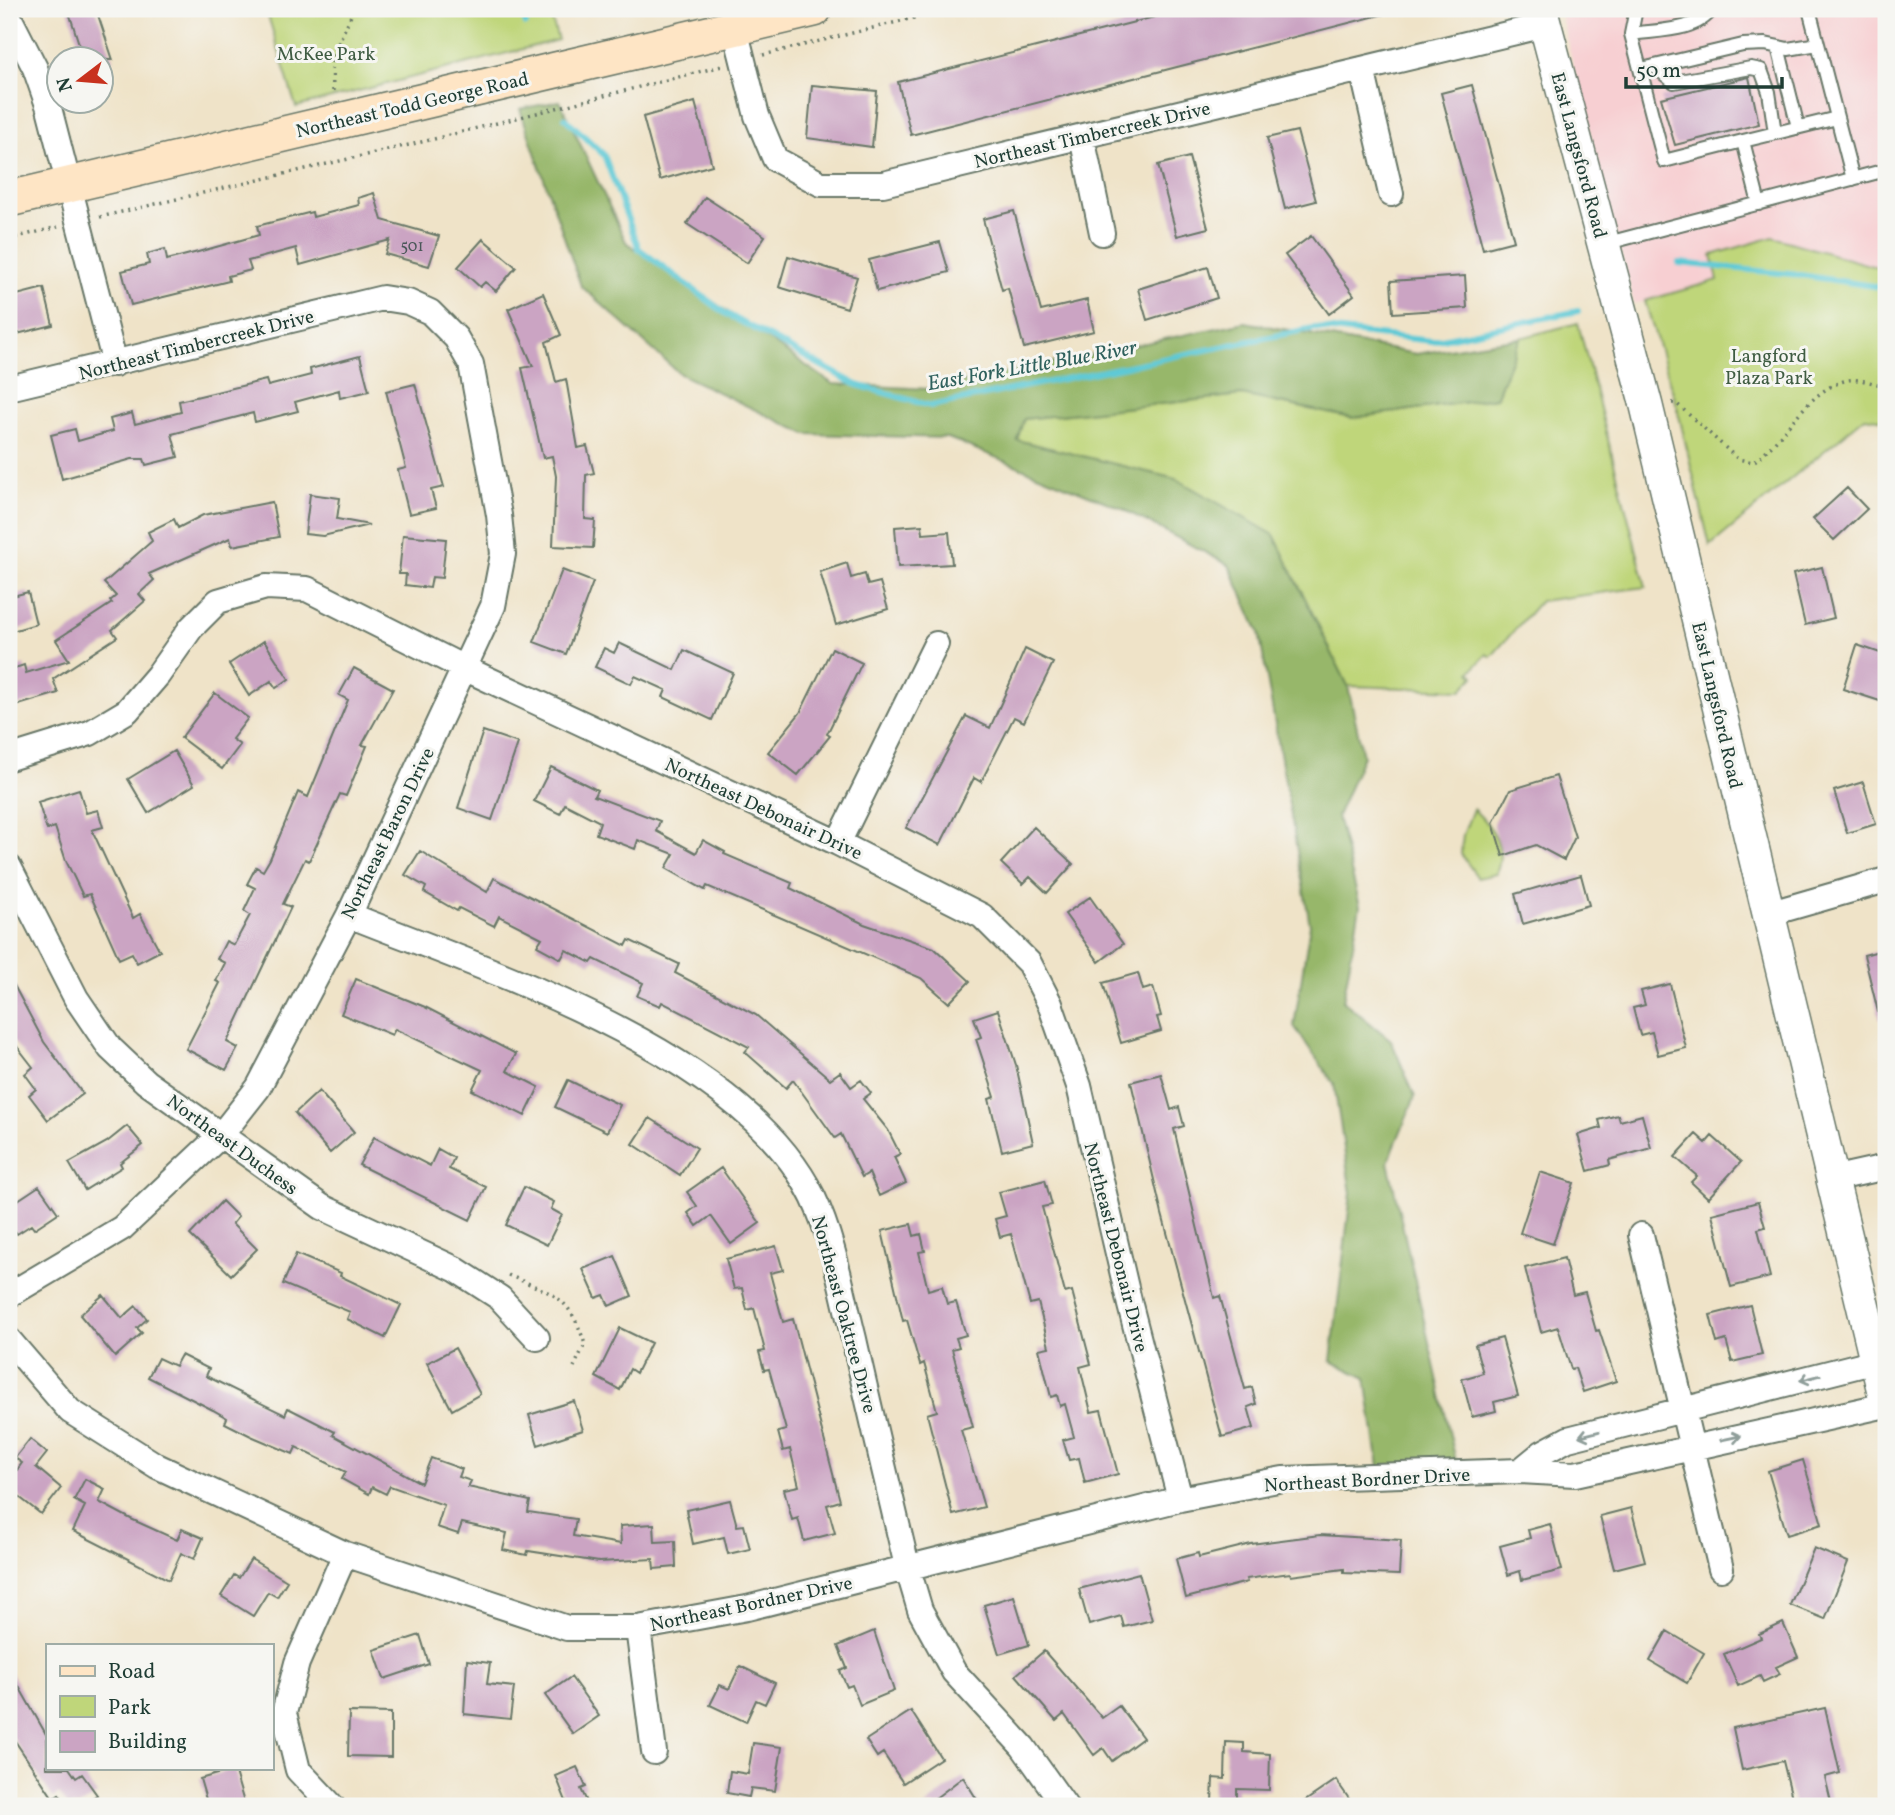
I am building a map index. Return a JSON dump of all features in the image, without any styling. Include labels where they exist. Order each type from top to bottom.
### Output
[{"type":"main road","name":"Northeast Todd George Road","points":[[9,199],[739,45],[814,9]]},
{"type":"street","name":"Northeast Timbercreek Drive","points":[[739,45],[757,116],[775,159],[821,184],[883,184],[1363,69],[1543,17]]},
{"type":"street","name":"East Langsford Road","points":[[1543,17],[1646,404],[1886,1404]]},
{"type":"street","points":[[9,18],[35,68],[70,184],[115,364]]},
{"type":"street","points":[[1363,69],[1391,194]]},
{"type":"street","points":[[1082,137],[1102,233]]},
{"type":"street","name":"Northeast Timbercreek Drive","points":[[9,388],[383,298]]},
{"type":"street","name":"Northeast Baron Drive","points":[[9,1295],[122,1228],[222,1134],[258,1088],[349,915],[466,669],[493,606],[503,554],[471,364],[461,347],[430,312],[408,302],[383,298]]},
{"type":"street","name":"Northeast Debonair Drive","points":[[9,758],[90,733],[127,711],[158,675],[191,628],[218,601],[266,587],[307,589],[466,669],[838,843],[982,916],[1029,963],[1050,1004],[1079,1086],[1130,1305],[1180,1500]]},
{"type":"street","points":[[838,843],[936,644]]},
{"type":"street","name":"Northeast Duchess","points":[[9,867],[76,998],[110,1048],[146,1082],[322,1207],[455,1269],[500,1298],[537,1338]]},
{"type":"street","points":[[1768,914],[1886,880]]},
{"type":"street","name":"Northeast Oaktree Drive","points":[[349,915],[593,1014],[697,1076],[752,1118],[786,1152],[812,1196],[836,1264],[907,1566],[920,1610],[954,1672],[1023,1747],[1065,1806]]},
{"type":"street","points":[[1832,1179],[1886,1167]]},
{"type":"street","points":[[1641,1235],[1721,1569]]},
{"type":"street","name":"Northeast Bordner Drive","points":[[9,1340],[70,1411],[157,1466],[345,1553],[567,1628],[638,1628],[799,1596],[907,1566],[1180,1500],[1283,1479],[1520,1471],[1575,1474],[1886,1404]]},
{"type":"street","points":[[1520,1471],[1542,1453],[1569,1439],[1876,1361]]},
{"type":"street","points":[[332,1806],[298,1770],[284,1713],[297,1662],[345,1553]]},
{"type":"street","points":[[638,1628],[654,1752]]},
{"type":"lane","points":[[1636,9],[1632,34],[1648,68],[1664,161],[1837,118]]},
{"type":"lane","points":[[1632,34],[1690,24],[1707,16],[1712,9]]},
{"type":"lane","points":[[1809,9],[1853,178]]},
{"type":"lane","points":[[1648,68],[1743,45],[1788,49],[1818,44]]},
{"type":"lane","points":[[1778,47],[1798,127]]},
{"type":"lane","points":[[1648,68],[1674,82],[1751,68],[1761,70],[1769,92],[1775,133]]},
{"type":"lane","points":[[1744,141],[1759,204]]},
{"type":"lane","points":[[1604,244],[1886,170]]},
{"type":"path","points":[[333,91],[332,57],[354,9]]},
{"type":"path","points":[[96,218],[430,140],[739,45],[950,9]]},
{"type":"path","points":[[1646,404],[1676,403],[1738,459],[1754,462],[1770,450],[1821,391],[1850,380],[1886,386]]},
{"type":"shaded area","points":[[1559,9],[1886,9],[1886,270],[1773,237],[1719,280],[1634,304]]},
{"type":"green space","name":"McKee Park","points":[[266,9],[549,9],[558,40],[296,107]]},
{"type":"green space","points":[[560,101],[626,242],[833,384],[929,389],[1245,322],[1416,354],[1520,338],[1496,398],[1352,418],[1242,395],[1024,419],[1017,440],[1176,479],[1274,535],[1348,686],[1363,756],[1337,816],[1360,906],[1343,1001],[1391,1040],[1415,1097],[1388,1162],[1458,1470],[1379,1467],[1366,1378],[1331,1361],[1351,1193],[1334,1084],[1294,1026],[1310,925],[1259,632],[1229,565],[1121,508],[948,438],[806,434],[680,374],[581,286],[520,109]]},
{"type":"green space","name":"Langford Plaza Park","points":[[1773,237],[1886,270],[1886,420],[1865,417],[1710,546],[1676,403],[1645,301],[1718,280],[1712,255]]},
{"type":"green space","points":[[1578,323],[1646,587],[1540,601],[1491,657],[1487,654],[1470,672],[1474,676],[1462,690],[1348,686],[1274,535],[1017,440],[1023,419],[1242,395],[1352,418],[1496,398],[1520,338]]},
{"type":"green space","points":[[1473,809],[1492,830],[1500,855],[1496,874],[1478,878],[1461,854],[1463,835]]},
{"type":"building","points":[[68,9],[96,9],[108,46],[80,46]]},
{"type":"building","points":[[1186,9],[1383,9],[1384,14],[911,135],[898,82]]},
{"type":"building","points":[[1749,77],[1759,124],[1675,145],[1661,98]]},
{"type":"building","points":[[812,85],[877,91],[872,147],[807,138]]},
{"type":"building","points":[[1472,85],[1514,241],[1483,249],[1441,93]]},
{"type":"building","points":[[695,102],[712,165],[660,180],[643,117]]},
{"type":"building","points":[[1297,131],[1316,201],[1285,209],[1267,138]]},
{"type":"building","points":[[1189,157],[1208,228],[1177,236],[1158,165]]},
{"type":"building","points":[[374,193],[382,220],[439,236],[429,266],[385,254],[390,240],[300,265],[296,248],[248,261],[251,270],[228,276],[229,281],[131,305],[122,271],[149,264],[147,254],[165,249],[167,260],[198,252],[259,235],[257,226],[312,212],[313,217],[359,205],[358,198]]},
{"type":"building","points":[[705,197],[765,236],[747,263],[687,224]]},
{"type":"building","points":[[1014,211],[1041,311],[1087,300],[1094,331],[1024,348],[1008,288],[1002,290],[983,219]]},
{"type":"building","points":[[1311,236],[1354,295],[1329,314],[1285,255]]},
{"type":"building","points":[[483,239],[516,267],[496,291],[485,282],[480,287],[458,267]]},
{"type":"building","points":[[940,242],[949,272],[877,291],[869,260]]},
{"type":"building","points":[[788,256],[857,277],[847,308],[779,287]]},
{"type":"building","points":[[1208,267],[1217,298],[1147,320],[1138,289]]},
{"type":"building","points":[[1465,276],[1467,308],[1393,313],[1391,281]]},
{"type":"building","points":[[44,288],[53,325],[9,336],[9,297]]},
{"type":"building","points":[[543,293],[561,335],[546,342],[556,382],[566,379],[578,448],[587,446],[594,473],[586,475],[585,519],[595,520],[593,548],[553,546],[556,476],[552,456],[543,458],[522,368],[533,366],[508,309]]},
{"type":"building","points":[[360,356],[369,391],[340,398],[339,390],[295,402],[298,411],[255,422],[253,413],[172,434],[178,457],[146,465],[144,459],[132,459],[62,479],[51,435],[75,429],[78,441],[113,431],[110,419],[132,413],[135,424],[181,412],[179,401],[266,380],[268,386],[311,375],[310,369]]},
{"type":"building","points":[[415,384],[444,487],[431,490],[436,508],[409,514],[398,470],[406,468],[386,391]]},
{"type":"building","points":[[1847,488],[1867,509],[1834,540],[1813,519]]},
{"type":"building","points":[[310,494],[340,498],[337,519],[369,525],[323,536],[305,534]]},
{"type":"building","points":[[272,502],[279,537],[232,546],[230,538],[149,574],[154,580],[139,594],[145,601],[112,630],[117,637],[53,679],[58,693],[9,708],[9,670],[24,665],[26,673],[69,660],[56,640],[112,603],[110,601],[116,596],[104,583],[152,541],[148,532],[174,519],[178,528],[203,515]]},
{"type":"building","points":[[922,525],[923,534],[949,532],[952,564],[898,567],[895,527]]},
{"type":"building","points":[[403,535],[446,539],[442,578],[432,577],[430,588],[405,585],[406,574],[399,574]]},
{"type":"building","points":[[847,563],[851,578],[865,574],[868,585],[880,582],[888,609],[836,625],[820,572]]},
{"type":"building","points":[[1822,567],[1834,618],[1805,625],[1793,574]]},
{"type":"building","points":[[562,570],[593,582],[566,654],[534,642]]},
{"type":"building","points":[[28,592],[36,624],[9,632],[9,597]]},
{"type":"building","points":[[264,641],[289,679],[276,688],[271,681],[249,696],[229,664]]},
{"type":"building","points":[[619,643],[675,670],[684,650],[733,673],[712,720],[663,697],[666,690],[635,676],[631,684],[595,667],[604,648],[614,653]]},
{"type":"building","points":[[1857,645],[1886,655],[1886,703],[1843,689]]},
{"type":"building","points":[[832,648],[862,663],[827,734],[830,736],[798,775],[768,752],[800,713]]},
{"type":"building","points":[[1025,649],[1053,663],[1024,722],[1014,717],[981,782],[974,778],[940,845],[906,828],[966,716],[990,728]]},
{"type":"building","points":[[354,668],[393,689],[362,745],[367,746],[346,796],[340,794],[309,861],[305,859],[283,904],[291,907],[227,1042],[238,1048],[226,1070],[186,1049],[220,983],[216,981],[225,963],[217,959],[226,941],[234,945],[250,915],[244,911],[255,888],[247,884],[256,867],[263,871],[270,859],[298,792],[308,797],[348,700],[339,695]]},
{"type":"building","points":[[215,693],[248,718],[232,739],[240,745],[222,769],[181,738]]},
{"type":"building","points":[[483,731],[518,743],[492,820],[458,808]]},
{"type":"building","points":[[174,751],[194,785],[148,813],[128,779]]},
{"type":"building","points":[[551,767],[597,790],[594,796],[660,821],[656,831],[696,853],[703,840],[725,852],[724,854],[792,883],[790,888],[864,924],[934,948],[970,981],[949,1003],[921,978],[707,886],[705,890],[666,868],[674,854],[638,840],[635,849],[596,834],[600,822],[565,804],[560,814],[534,801]]},
{"type":"building","points":[[1556,776],[1575,837],[1564,860],[1536,845],[1503,856],[1493,823],[1510,790]]},
{"type":"building","points":[[1863,782],[1876,824],[1847,833],[1834,791]]},
{"type":"building","points":[[79,789],[86,813],[98,810],[103,827],[92,830],[133,918],[140,914],[160,951],[137,963],[132,953],[119,959],[90,894],[83,896],[66,861],[55,827],[47,830],[38,802]]},
{"type":"building","points":[[1034,827],[1073,864],[1047,893],[1030,877],[1023,884],[1001,863]]},
{"type":"building","points":[[420,851],[487,892],[494,878],[626,946],[629,940],[679,964],[675,973],[756,1015],[830,1079],[840,1072],[851,1087],[861,1080],[871,1093],[863,1099],[888,1130],[900,1154],[894,1157],[906,1183],[879,1196],[869,1173],[862,1177],[841,1134],[835,1138],[793,1080],[786,1088],[745,1052],[749,1047],[662,1002],[660,1006],[637,996],[643,983],[594,959],[591,963],[566,950],[561,959],[537,946],[542,938],[499,916],[494,926],[459,908],[457,911],[424,892],[426,887],[405,875]]},
{"type":"building","points":[[1581,875],[1589,905],[1523,924],[1515,894]]},
{"type":"building","points":[[1090,897],[1123,944],[1099,962],[1065,914]]},
{"type":"building","points":[[1886,949],[1886,1019],[1880,1020],[1864,955]]},
{"type":"building","points":[[1138,973],[1143,990],[1153,987],[1161,1016],[1157,1017],[1161,1031],[1121,1043],[1103,983]]},
{"type":"building","points":[[9,976],[44,1042],[83,1094],[48,1120],[29,1095],[36,1089],[25,1074],[33,1067],[9,1036]]},
{"type":"building","points":[[356,979],[425,1007],[516,1054],[507,1071],[539,1087],[525,1116],[472,1090],[482,1070],[395,1029],[392,1035],[341,1014]]},
{"type":"building","points":[[1670,984],[1686,1048],[1658,1055],[1652,1032],[1640,1035],[1633,1008],[1645,1005],[1641,991]]},
{"type":"building","points":[[998,1010],[1016,1065],[1033,1143],[1002,1151],[989,1099],[995,1097],[976,1039],[981,1037],[974,1018]]},
{"type":"building","points":[[1161,1074],[1171,1110],[1179,1107],[1184,1126],[1174,1129],[1214,1298],[1220,1296],[1245,1389],[1252,1387],[1256,1404],[1248,1407],[1254,1428],[1222,1437],[1162,1214],[1131,1082]]},
{"type":"building","points":[[568,1080],[620,1105],[607,1132],[555,1107]]},
{"type":"building","points":[[319,1091],[354,1132],[330,1153],[295,1113]]},
{"type":"building","points":[[1618,1115],[1620,1121],[1642,1115],[1651,1148],[1609,1160],[1610,1165],[1588,1171],[1578,1135],[1601,1128],[1599,1120]]},
{"type":"building","points":[[650,1118],[697,1148],[680,1175],[633,1144]]},
{"type":"building","points":[[127,1126],[143,1145],[120,1163],[122,1167],[85,1190],[69,1163],[107,1142]]},
{"type":"building","points":[[1696,1134],[1706,1143],[1712,1136],[1741,1162],[1708,1198],[1691,1182],[1697,1176],[1675,1157]]},
{"type":"building","points":[[374,1137],[430,1166],[438,1149],[454,1158],[449,1169],[486,1187],[470,1220],[359,1165]]},
{"type":"building","points":[[721,1168],[760,1223],[731,1244],[711,1216],[697,1226],[688,1213],[697,1206],[687,1192]]},
{"type":"building","points":[[1540,1172],[1574,1183],[1553,1244],[1520,1233]]},
{"type":"building","points":[[1045,1180],[1052,1205],[1042,1207],[1065,1293],[1072,1291],[1091,1364],[1080,1367],[1091,1412],[1101,1410],[1118,1474],[1085,1483],[1079,1458],[1069,1460],[1063,1440],[1074,1437],[1065,1404],[1060,1406],[1057,1395],[1051,1397],[1039,1349],[1049,1347],[1038,1302],[1030,1304],[1011,1234],[1000,1237],[995,1219],[1006,1216],[999,1192]]},
{"type":"building","points":[[39,1186],[58,1213],[34,1229],[31,1225],[17,1234],[9,1222],[9,1206]]},
{"type":"building","points":[[524,1187],[554,1202],[551,1209],[562,1215],[547,1245],[506,1225]]},
{"type":"building","points":[[222,1201],[238,1217],[232,1224],[257,1249],[231,1275],[190,1235]]},
{"type":"building","points":[[1758,1202],[1765,1227],[1758,1229],[1770,1277],[1731,1287],[1712,1214]]},
{"type":"building","points":[[911,1224],[914,1236],[921,1234],[925,1251],[919,1252],[928,1290],[942,1286],[947,1304],[956,1302],[966,1335],[956,1338],[959,1347],[952,1349],[973,1427],[961,1430],[984,1507],[953,1515],[927,1414],[937,1411],[924,1363],[920,1365],[907,1320],[903,1321],[882,1231]]},
{"type":"building","points":[[776,1246],[783,1270],[770,1273],[783,1322],[793,1319],[840,1501],[827,1505],[835,1533],[804,1541],[798,1518],[792,1520],[784,1489],[799,1486],[790,1449],[783,1451],[778,1432],[786,1430],[769,1369],[764,1370],[759,1352],[765,1351],[754,1308],[747,1310],[742,1288],[734,1289],[726,1259]]},
{"type":"building","points":[[296,1254],[341,1273],[340,1276],[401,1305],[385,1338],[347,1319],[350,1312],[283,1284]]},
{"type":"building","points":[[615,1256],[632,1296],[609,1306],[604,1295],[596,1298],[583,1269]]},
{"type":"building","points":[[1564,1258],[1573,1295],[1585,1292],[1596,1331],[1599,1330],[1616,1381],[1583,1392],[1575,1368],[1571,1369],[1558,1327],[1541,1332],[1525,1268]]},
{"type":"building","points":[[103,1295],[122,1318],[136,1306],[147,1319],[137,1328],[142,1333],[115,1357],[80,1315]]},
{"type":"building","points":[[1750,1305],[1762,1355],[1732,1362],[1726,1340],[1717,1343],[1710,1315]]},
{"type":"building","points":[[620,1328],[651,1343],[636,1373],[630,1369],[620,1390],[596,1377]]},
{"type":"building","points":[[1502,1338],[1518,1396],[1494,1402],[1496,1411],[1472,1417],[1462,1379],[1483,1373],[1475,1345]]},
{"type":"building","points":[[455,1348],[480,1394],[452,1410],[427,1363]]},
{"type":"building","points":[[181,1355],[209,1369],[206,1376],[285,1415],[288,1408],[335,1432],[333,1435],[421,1483],[431,1458],[462,1469],[459,1477],[471,1481],[468,1487],[530,1501],[528,1512],[576,1519],[573,1536],[621,1544],[620,1526],[654,1524],[655,1542],[675,1541],[676,1567],[654,1569],[653,1559],[599,1562],[528,1551],[527,1555],[503,1550],[507,1533],[462,1523],[458,1534],[437,1527],[444,1505],[390,1486],[386,1494],[372,1487],[369,1494],[342,1479],[346,1472],[296,1447],[293,1454],[251,1436],[225,1423],[227,1418],[148,1377],[158,1358],[175,1366]]},
{"type":"building","points":[[574,1401],[583,1430],[538,1445],[529,1415]]},
{"type":"building","points":[[30,1439],[47,1453],[36,1467],[61,1488],[41,1514],[9,1489],[9,1481],[22,1463],[15,1458]]},
{"type":"building","points":[[1803,1460],[1822,1524],[1787,1535],[1768,1471]]},
{"type":"building","points":[[85,1479],[105,1489],[99,1502],[131,1519],[177,1540],[182,1529],[203,1538],[194,1559],[181,1553],[169,1580],[73,1531],[85,1506],[74,1500]]},
{"type":"building","points":[[730,1500],[737,1526],[744,1525],[750,1549],[728,1554],[724,1537],[693,1544],[686,1510]]},
{"type":"building","points":[[1631,1508],[1645,1561],[1614,1569],[1600,1516]]},
{"type":"building","points":[[1550,1524],[1562,1570],[1522,1580],[1520,1571],[1508,1575],[1500,1546],[1530,1538],[1528,1530]]},
{"type":"building","points":[[1320,1535],[1401,1540],[1399,1575],[1344,1573],[1344,1569],[1291,1576],[1290,1573],[1246,1579],[1247,1582],[1186,1598],[1176,1559],[1198,1553],[1199,1557],[1251,1544]]},
{"type":"building","points":[[1814,1548],[1848,1562],[1825,1619],[1790,1605]]},
{"type":"building","points":[[251,1559],[287,1581],[277,1597],[268,1592],[253,1616],[221,1596],[234,1575],[239,1578]]},
{"type":"building","points":[[1139,1573],[1152,1620],[1124,1627],[1121,1616],[1089,1625],[1079,1589]]},
{"type":"building","points":[[1014,1596],[1029,1645],[999,1654],[984,1605]]},
{"type":"building","points":[[1783,1623],[1798,1657],[1776,1667],[1780,1674],[1763,1682],[1760,1676],[1738,1686],[1724,1654],[1761,1638],[1759,1634]]},
{"type":"building","points":[[874,1631],[894,1691],[860,1705],[852,1685],[847,1687],[840,1671],[847,1668],[838,1646]]},
{"type":"building","points":[[1667,1631],[1704,1653],[1687,1683],[1650,1661]]},
{"type":"building","points":[[420,1635],[429,1664],[384,1679],[374,1650]]},
{"type":"building","points":[[1044,1651],[1102,1718],[1119,1706],[1143,1738],[1112,1761],[1103,1748],[1094,1755],[1064,1714],[1056,1721],[1016,1675]]},
{"type":"building","points":[[467,1660],[490,1663],[487,1684],[514,1687],[510,1719],[464,1714]]},
{"type":"building","points":[[740,1666],[775,1683],[765,1704],[756,1700],[746,1722],[710,1705],[720,1685],[729,1689]]},
{"type":"building","points":[[9,1669],[46,1734],[46,1770],[70,1770],[76,1778],[82,1774],[97,1795],[79,1806],[67,1806],[59,1794],[53,1798],[9,1732]]},
{"type":"building","points":[[571,1677],[599,1716],[573,1734],[545,1695]]},
{"type":"building","points":[[1825,1708],[1840,1773],[1825,1777],[1832,1806],[1794,1806],[1783,1761],[1742,1770],[1733,1728]]},
{"type":"building","points":[[911,1711],[941,1758],[903,1783],[883,1753],[877,1757],[866,1740]]},
{"type":"building","points":[[349,1712],[391,1713],[391,1757],[348,1756]]},
{"type":"building","points":[[1226,1742],[1244,1743],[1244,1752],[1270,1754],[1269,1790],[1237,1789],[1237,1803],[1212,1802],[1213,1778],[1225,1779]]},
{"type":"building","points":[[753,1743],[782,1747],[775,1791],[751,1788],[749,1797],[727,1793],[730,1771],[748,1774]]},
{"type":"building","points":[[577,1767],[586,1787],[581,1789],[589,1806],[568,1806],[556,1776]]},
{"type":"building","points":[[234,1770],[245,1806],[208,1806],[200,1779]]},
{"type":"building","points":[[963,1777],[981,1806],[925,1806],[950,1787]]},
{"type":"building","points":[[1336,1780],[1354,1806],[1298,1806]]},
{"type":"waterway","name":"East Fork Little Blue River","points":[[521,9],[526,24]]},
{"type":"waterway","name":"East Fork Little Blue River","points":[[565,118],[604,155],[639,249],[725,313],[857,385],[931,406],[1314,328],[1432,341],[1578,311]]},
{"type":"waterway","name":"East Fork Little Blue River","points":[[1679,263],[1800,275],[1886,288]]}]
